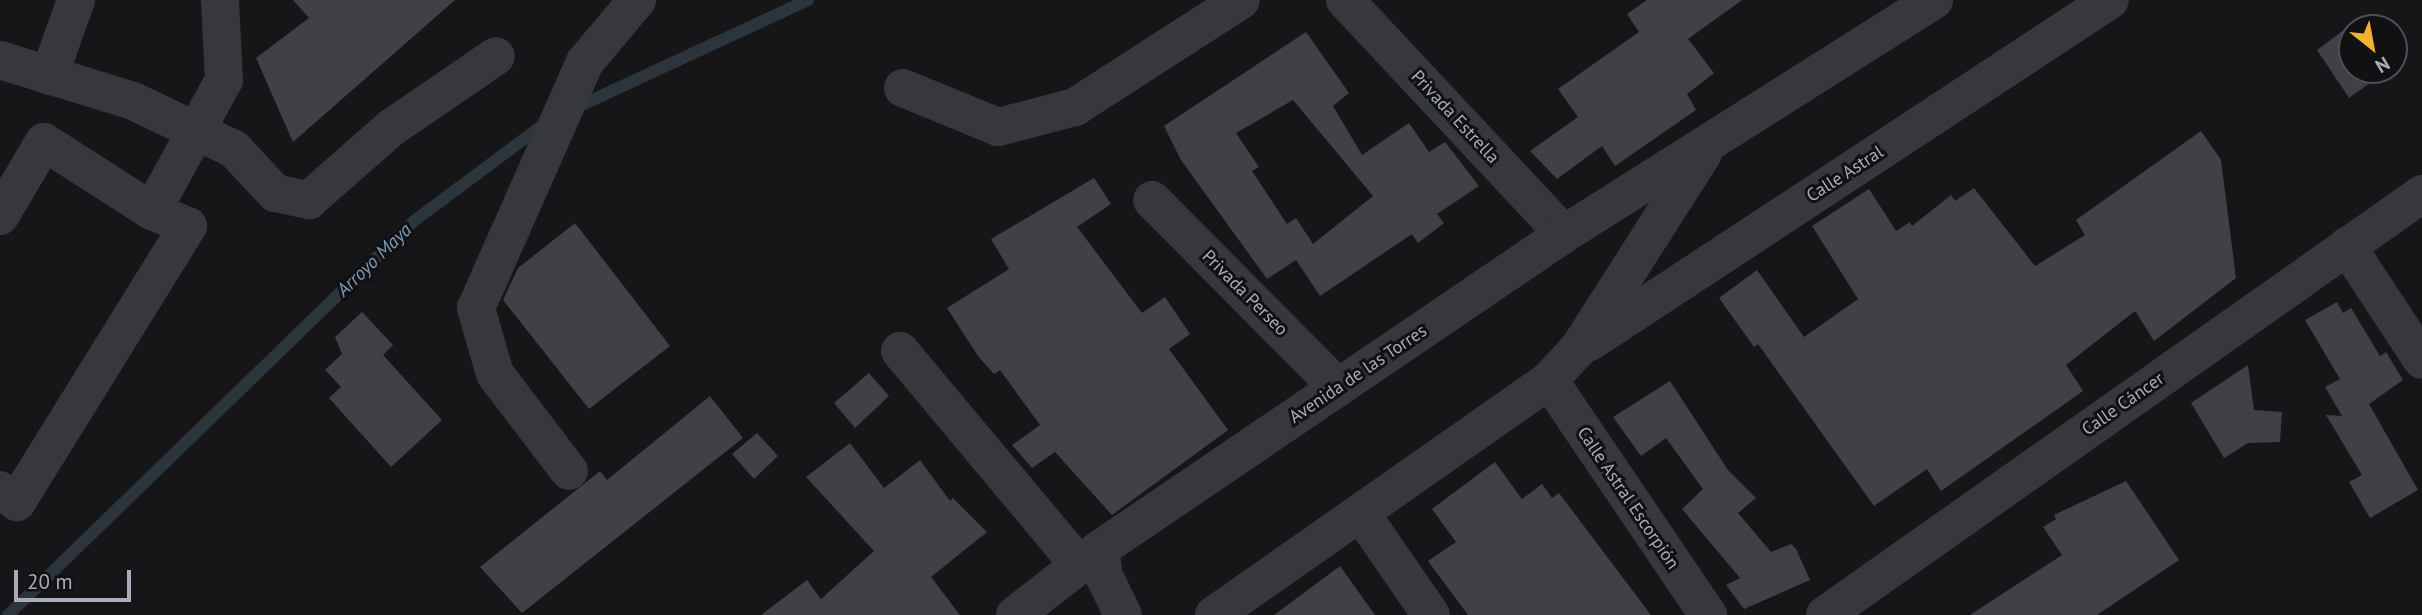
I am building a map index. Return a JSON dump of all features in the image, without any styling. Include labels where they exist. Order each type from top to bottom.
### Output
[{"type":"street","points":[[49,76],[76,0]]},
{"type":"street","points":[[152,211],[198,132],[224,80],[220,0]]},
{"type":"street","points":[[569,471],[495,374],[476,309],[586,62],[637,0]]},
{"type":"street","points":[[903,88],[998,127],[1075,107],[1241,0]]},
{"type":"street","name":"Privada Estrella","points":[[1345,0],[1564,234]]},
{"type":"street","name":"Avenida de las Torres","points":[[1016,615],[1089,557],[1564,234],[1934,0]]},
{"type":"street","name":"Calle Astral","points":[[1579,348],[2110,0]]},
{"type":"street","points":[[0,60],[134,101],[234,149],[275,193],[310,200],[391,128],[496,56]]},
{"type":"street","points":[[0,216],[44,142],[152,211],[188,226],[17,502],[0,490]]},
{"type":"street","name":"Avenida de las Torres","points":[[1214,615],[1362,515],[1549,380],[1579,348],[1708,145]]},
{"type":"street","name":"Calle Cáncer","points":[[1825,615],[2422,194]]},
{"type":"street","name":"Privada Perseo","points":[[1152,200],[1338,387]]},
{"type":"street","points":[[2347,246],[2422,360]]},
{"type":"street","points":[[900,351],[1089,557],[1104,576],[1123,615]]},
{"type":"street","name":"Calle Astral Escorpión","points":[[1549,380],[1708,615]]},
{"type":"street","points":[[1362,515],[1431,615]]},
{"type":"building","points":[[293,0],[455,0],[293,142],[256,58],[309,18]]},
{"type":"building","points":[[1647,0],[1742,0],[1688,39],[1714,73],[1687,94],[1696,110],[1615,166],[1602,146],[1557,179],[1530,151],[1578,117],[1558,89],[1639,32],[1627,14]]},
{"type":"building","points":[[1306,32],[1349,93],[1333,106],[1362,155],[1409,123],[1429,152],[1445,142],[1479,186],[1437,214],[1444,223],[1418,243],[1412,234],[1320,296],[1296,260],[1267,279],[1181,160],[1164,126]],"holes":[[[1293,100],[1373,196],[1313,244],[1296,218],[1287,224],[1252,171],[1259,167],[1236,133]]]},
{"type":"building","points":[[2338,34],[2338,82],[2317,50]]},
{"type":"building","points":[[2340,84],[2368,84],[2349,98]]},
{"type":"building","points":[[2201,131],[2221,160],[2236,278],[2154,341],[2135,311],[2066,365],[2083,391],[1941,491],[1927,469],[1874,506],[1758,344],[1754,347],[1719,298],[1757,270],[1804,337],[1858,299],[1812,226],[1869,189],[1896,231],[1910,222],[1912,226],[1951,195],[1955,201],[1974,188],[2035,266],[2085,235],[2076,220]]},
{"type":"building","points":[[1094,178],[1111,204],[1077,227],[1142,313],[1165,297],[1190,334],[1169,349],[1228,430],[1112,515],[1055,452],[1032,468],[1012,445],[1040,425],[1000,370],[994,374],[978,356],[947,308],[1009,269],[991,239]]},
{"type":"building","points":[[575,223],[670,346],[589,409],[503,300],[518,268]]},
{"type":"building","points":[[2337,302],[2343,313],[2351,308],[2380,356],[2386,352],[2403,380],[2369,404],[2418,490],[2370,518],[2349,482],[2362,475],[2326,415],[2342,416],[2325,387],[2340,379],[2305,320]]},
{"type":"building","points":[[362,312],[393,345],[383,355],[442,420],[391,467],[329,398],[341,387],[325,370],[342,354],[335,337]]},
{"type":"building","points":[[2248,365],[2254,410],[2282,412],[2280,442],[2248,443],[2224,458],[2191,403]]},
{"type":"building","points":[[869,373],[889,396],[855,428],[834,403]]},
{"type":"building","points":[[1670,381],[1728,470],[1756,498],[1738,513],[1771,552],[1791,544],[1810,580],[1744,609],[1726,585],[1740,578],[1682,509],[1703,489],[1666,438],[1641,456],[1613,417]]},
{"type":"building","points":[[710,396],[743,438],[522,613],[480,567],[600,471],[607,480]]},
{"type":"building","points":[[757,433],[778,456],[754,479],[732,454]]},
{"type":"building","points":[[850,443],[884,488],[920,460],[950,501],[953,498],[987,532],[931,577],[960,615],[761,615],[807,580],[821,599],[874,551],[806,477]]},
{"type":"building","points":[[1495,462],[1522,499],[1542,484],[1552,498],[1559,493],[1651,615],[1468,615],[1428,561],[1456,542],[1432,509]]},
{"type":"building","points":[[2126,481],[2179,560],[2097,615],[1970,615],[2062,555],[2043,527],[2056,519],[2054,515]]},
{"type":"building","points":[[1340,566],[1375,615],[1274,615]]},
{"type":"waterway","name":"Arroyo Maya","points":[[573,109],[808,0]]},
{"type":"waterway","name":"Arroyo Maya","points":[[8,615],[414,221],[544,124]]}]
